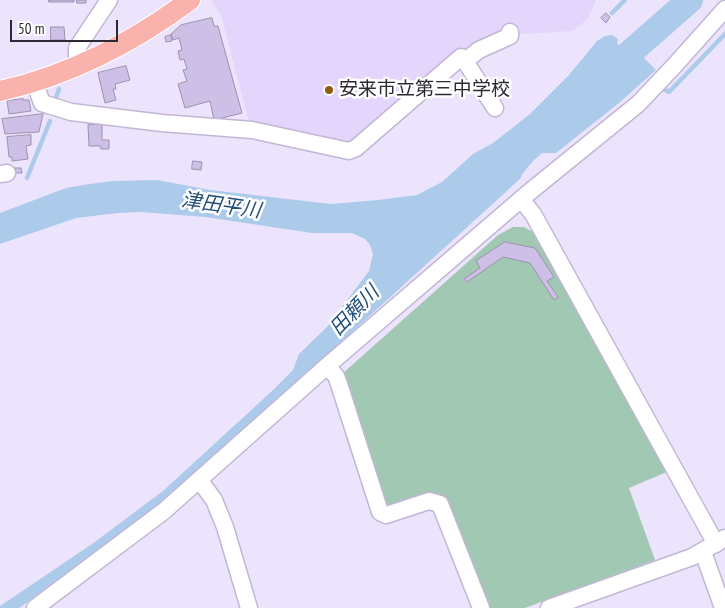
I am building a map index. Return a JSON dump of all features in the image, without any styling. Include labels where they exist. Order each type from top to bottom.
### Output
[{"type":"main road","points":[[0,92],[78,66],[156,24],[190,0]]},
{"type":"street","points":[[78,66],[77,48],[109,0]]},
{"type":"street","points":[[35,608],[164,511],[200,481],[327,366],[521,199],[638,104],[725,9]]},
{"type":"street","points":[[465,60],[479,50],[510,36],[510,32]]},
{"type":"street","points":[[34,81],[42,102],[61,110],[162,123],[252,130],[349,152],[356,148],[458,58],[465,60],[494,108]]},
{"type":"street","points":[[521,199],[533,214],[715,544],[723,608]]},
{"type":"street","points":[[327,366],[336,376],[339,384],[380,512],[386,515],[429,502],[440,504],[481,608]]},
{"type":"street","points":[[200,481],[214,500],[226,527],[249,608]]},
{"type":"street","points":[[550,608],[715,544]]},
{"type":"shaded area","name":"安来市立第三中学校","points":[[214,0],[596,0],[588,19],[572,31],[492,34],[457,55],[348,146],[250,126],[221,15],[212,2]]},
{"type":"green space","points":[[513,227],[524,227],[535,233],[669,471],[629,488],[655,560],[525,608],[484,608],[445,503],[390,511],[382,507],[342,374],[498,235]]},
{"type":"water","name":"津田平川","points":[[612,35],[618,39],[617,43],[620,47],[627,41],[656,70],[619,103],[556,153],[542,153],[534,160],[520,179],[163,504],[19,608],[0,608],[0,606],[92,544],[163,491],[272,391],[293,370],[299,354],[327,327],[369,271],[373,254],[370,245],[365,239],[352,233],[312,233],[205,217],[141,212],[76,218],[0,244],[0,213],[66,188],[113,181],[157,180],[210,190],[331,204],[417,195],[442,182],[473,154],[493,143],[530,114],[569,75],[597,41],[605,36]]},
{"type":"building","points":[[49,0],[74,0],[74,2],[49,2]]},
{"type":"building","points":[[77,0],[86,0],[86,3],[77,3]]},
{"type":"building","points":[[606,13],[610,17],[606,23],[601,18]]},
{"type":"building","points":[[212,18],[214,26],[218,26],[242,113],[214,120],[210,101],[185,108],[178,84],[187,81],[183,70],[187,69],[184,59],[180,60],[178,51],[182,50],[179,38],[173,40],[171,34],[181,25]]},
{"type":"building","points":[[51,27],[64,27],[65,40],[51,40]]},
{"type":"building","points":[[171,35],[172,41],[166,42],[165,37]]},
{"type":"building","points":[[126,66],[130,80],[115,84],[116,89],[113,89],[116,100],[105,103],[98,73]]},
{"type":"building","points":[[29,100],[31,111],[9,114],[7,101]]},
{"type":"building","points":[[43,114],[39,132],[5,134],[2,119]]},
{"type":"building","points":[[102,124],[102,140],[109,140],[109,149],[101,149],[100,146],[89,146],[88,125]]},
{"type":"building","points":[[31,135],[31,145],[26,146],[28,159],[12,161],[12,157],[9,157],[7,137]]},
{"type":"building","points":[[193,161],[202,162],[201,170],[192,169]]},
{"type":"building","points":[[11,168],[21,168],[22,173],[11,173]]},
{"type":"building","points":[[505,242],[535,248],[554,277],[547,281],[558,297],[554,300],[530,263],[503,257],[467,282],[464,279],[480,268],[476,261]]},
{"type":"waterway","points":[[612,13],[625,0]]},
{"type":"waterway","name":"田頼川","points":[[608,72],[690,0]]},
{"type":"waterway","points":[[660,87],[669,92],[725,34]]},
{"type":"waterway","points":[[54,103],[59,89]]},
{"type":"waterway","points":[[27,178],[50,121]]},
{"type":"place","name":"安来市立第三中学校","points":[[329,90]]}]
